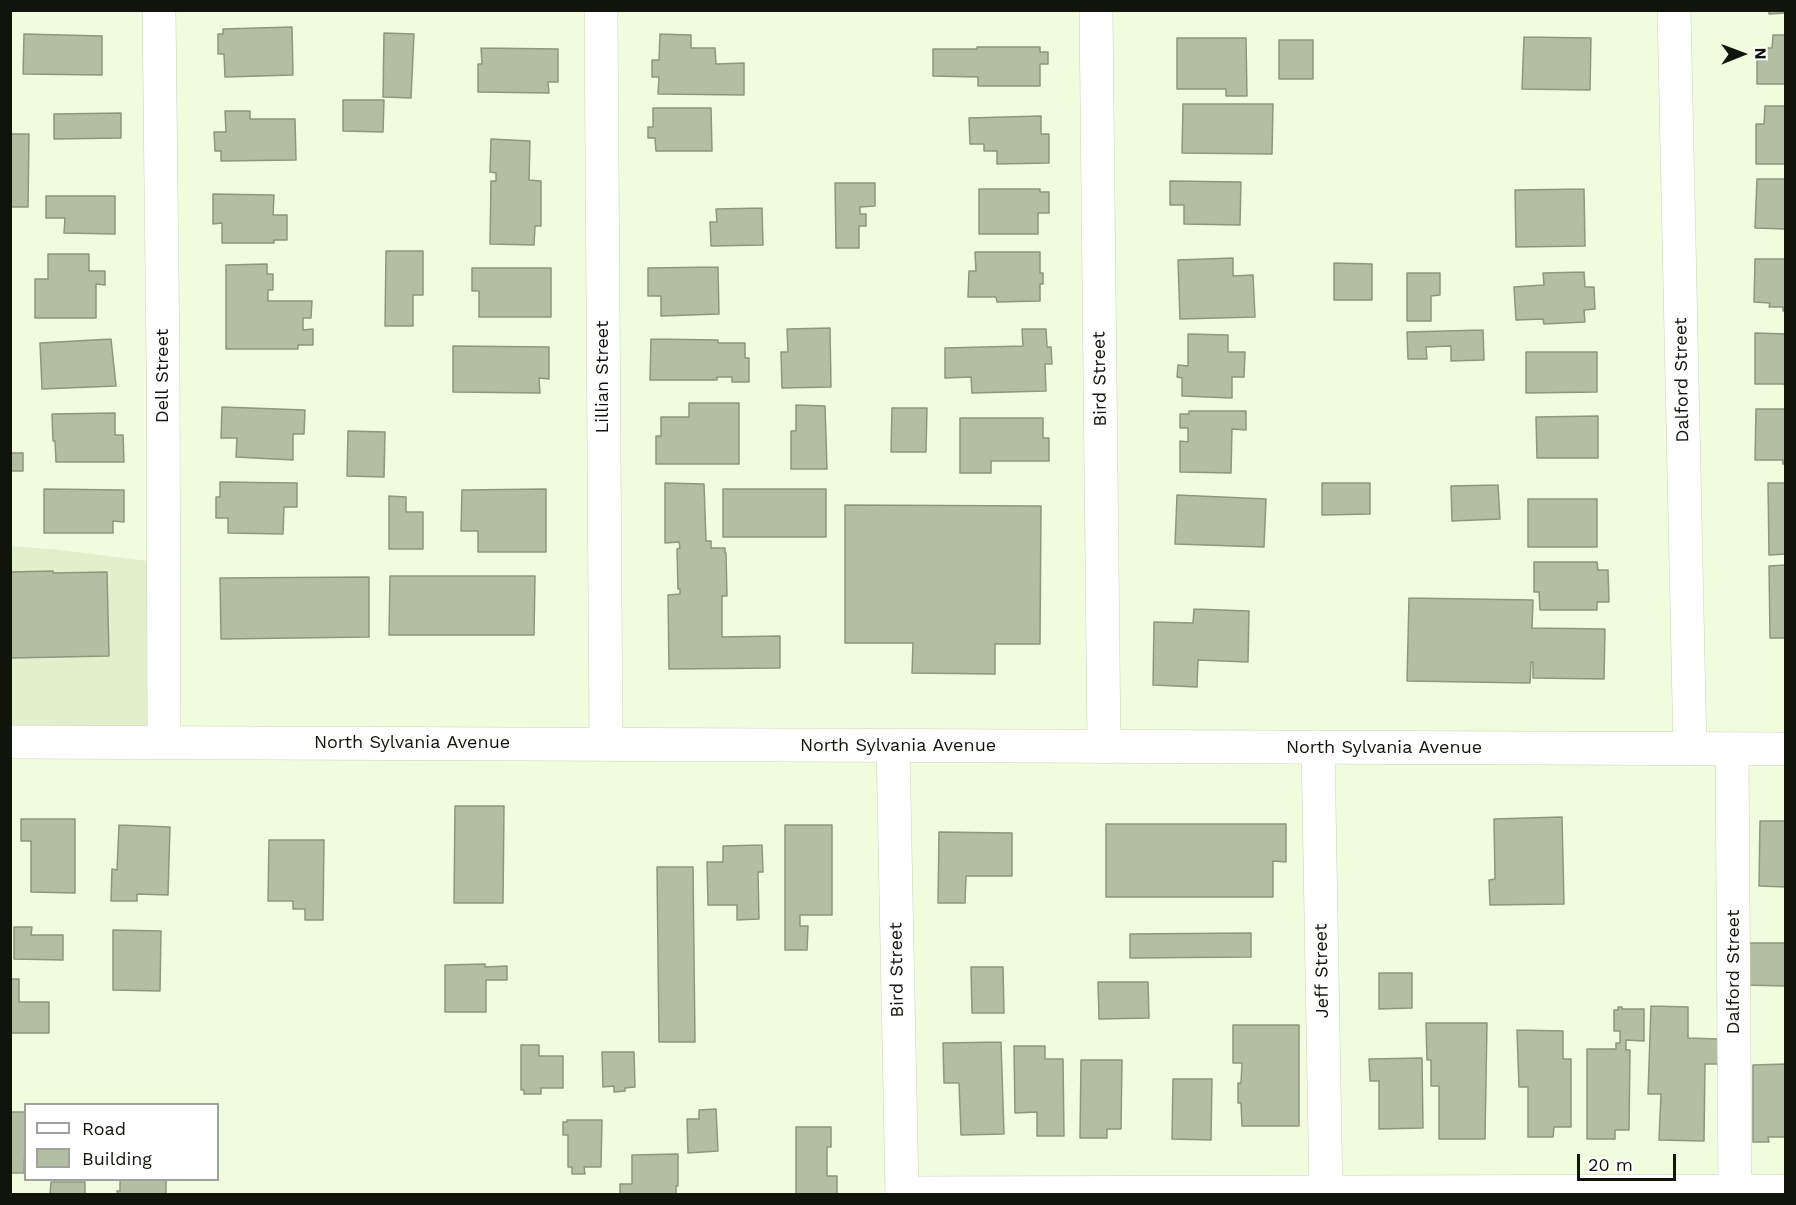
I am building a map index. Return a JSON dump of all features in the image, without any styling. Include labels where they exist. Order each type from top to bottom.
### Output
[{"type":"street","name":"Dell Street","points":[[159,10],[164,742]]},
{"type":"street","name":"Lillian Street","points":[[600,10],[606,744]]},
{"type":"street","name":"Bird Street","points":[[1096,10],[1104,747]]},
{"type":"street","name":"Dalford Street","points":[[1674,10],[1690,749]]},
{"type":"street","name":"North Sylvania Avenue","points":[[10,741],[1785,749]]},
{"type":"street","name":"Bird Street","points":[[893,746],[902,1194]]},
{"type":"street","name":"Jeff Street","points":[[1318,747],[1326,1193]]},
{"type":"street","name":"Dalford Street","points":[[1732,749],[1735,1193]]},
{"type":"street","points":[[902,1194],[1735,1193],[1785,1191]]},
{"type":"shaded area","points":[[10,546],[164,563],[164,742],[11,742]]},
{"type":"building","points":[[1769,10],[1786,10],[1786,13],[1769,14]]},
{"type":"building","points":[[292,27],[293,75],[225,77],[224,54],[218,54],[218,34],[223,34],[223,29]]},
{"type":"building","points":[[384,33],[414,34],[411,98],[383,97]]},
{"type":"building","points":[[24,34],[102,36],[102,75],[23,74]]},
{"type":"building","points":[[660,34],[691,35],[691,48],[715,48],[716,64],[744,63],[744,95],[658,94],[659,77],[652,77],[652,60],[659,60]]},
{"type":"building","points":[[1773,35],[1786,35],[1786,84],[1757,84],[1757,60],[1761,60],[1761,48],[1772,48]]},
{"type":"building","points":[[1524,37],[1591,38],[1590,90],[1522,89]]},
{"type":"building","points":[[1177,38],[1246,38],[1247,96],[1226,96],[1226,89],[1177,89]]},
{"type":"building","points":[[1279,40],[1313,40],[1313,79],[1279,79]]},
{"type":"building","points":[[977,47],[1040,47],[1040,52],[1048,52],[1048,64],[1040,64],[1040,86],[978,86],[978,77],[933,76],[933,49],[977,49]]},
{"type":"building","points":[[481,48],[558,49],[558,82],[548,82],[549,93],[478,92],[478,64],[482,64]]},
{"type":"building","points":[[343,100],[384,100],[383,132],[343,131]]},
{"type":"building","points":[[1183,104],[1273,104],[1272,154],[1182,153]]},
{"type":"building","points":[[1765,106],[1786,106],[1786,164],[1756,164],[1756,124],[1764,124]]},
{"type":"building","points":[[653,108],[711,108],[712,151],[656,151],[655,138],[648,138],[648,127],[653,127]]},
{"type":"building","points":[[225,111],[250,111],[250,119],[295,119],[296,160],[221,161],[221,151],[215,151],[214,132],[226,132]]},
{"type":"building","points":[[121,113],[121,138],[54,139],[54,114]]},
{"type":"building","points":[[1041,116],[1041,134],[1049,134],[1049,163],[997,164],[997,151],[984,151],[984,144],[970,144],[969,118]]},
{"type":"building","points":[[10,134],[29,134],[28,207],[10,207]]},
{"type":"building","points":[[491,139],[530,141],[529,180],[541,181],[541,226],[535,226],[534,245],[490,244],[491,181],[496,181],[496,173],[490,172]]},
{"type":"building","points":[[1757,179],[1786,179],[1786,229],[1755,228]]},
{"type":"building","points":[[1170,181],[1241,182],[1240,225],[1184,224],[1184,205],[1170,205]]},
{"type":"building","points":[[835,183],[875,183],[875,206],[860,207],[860,214],[866,214],[866,226],[859,226],[859,248],[836,248]]},
{"type":"building","points":[[979,189],[1040,189],[1040,192],[1049,192],[1049,213],[1038,213],[1038,234],[979,234]]},
{"type":"building","points":[[1584,189],[1585,246],[1516,247],[1515,190]]},
{"type":"building","points":[[213,194],[274,195],[273,215],[287,215],[287,240],[274,240],[274,243],[222,243],[222,223],[213,224]]},
{"type":"building","points":[[46,196],[115,196],[115,234],[64,233],[65,218],[46,218]]},
{"type":"building","points":[[762,208],[763,245],[711,246],[710,222],[717,222],[716,209]]},
{"type":"building","points":[[386,251],[423,251],[423,295],[413,295],[413,326],[385,326]]},
{"type":"building","points":[[975,252],[1040,252],[1040,273],[1043,273],[1043,284],[1040,284],[1040,301],[997,302],[996,297],[968,297],[969,271],[976,271]]},
{"type":"building","points":[[48,254],[89,254],[89,271],[105,271],[105,285],[96,284],[96,318],[35,318],[35,279],[48,279]]},
{"type":"building","points":[[1233,258],[1233,276],[1253,275],[1255,317],[1180,319],[1178,260]]},
{"type":"building","points":[[1755,259],[1786,259],[1786,311],[1783,311],[1783,307],[1769,307],[1770,303],[1754,302]]},
{"type":"building","points":[[1334,263],[1372,264],[1372,300],[1334,300]]},
{"type":"building","points":[[267,264],[267,274],[273,274],[273,290],[268,290],[268,301],[312,301],[311,318],[303,318],[303,330],[313,329],[313,345],[298,345],[298,349],[226,349],[226,265]]},
{"type":"building","points":[[718,267],[719,314],[661,316],[661,296],[648,296],[648,268]]},
{"type":"building","points":[[472,268],[551,268],[551,317],[479,317],[479,291],[472,291]]},
{"type":"building","points":[[1584,272],[1585,287],[1594,287],[1595,309],[1584,310],[1585,322],[1544,324],[1543,319],[1516,320],[1514,287],[1544,285],[1543,273]]},
{"type":"building","points":[[1407,273],[1440,273],[1440,295],[1431,296],[1431,321],[1407,321]]},
{"type":"building","points":[[830,328],[831,387],[782,388],[781,352],[788,352],[787,329]]},
{"type":"building","points":[[1022,329],[1046,329],[1047,347],[1051,347],[1052,364],[1045,364],[1046,391],[972,393],[971,377],[945,378],[945,348],[1023,346]]},
{"type":"building","points":[[1483,330],[1484,360],[1451,361],[1451,346],[1426,347],[1427,359],[1408,359],[1407,332]]},
{"type":"building","points":[[1755,333],[1786,334],[1786,390],[1784,384],[1755,384]]},
{"type":"building","points":[[1188,334],[1228,335],[1228,352],[1245,352],[1244,377],[1232,377],[1232,398],[1182,396],[1182,378],[1177,377],[1178,365],[1188,366]]},
{"type":"building","points":[[111,339],[116,386],[42,389],[40,343]]},
{"type":"building","points":[[651,339],[718,340],[718,343],[745,343],[745,358],[749,358],[749,382],[732,382],[732,377],[717,377],[717,380],[650,380]]},
{"type":"building","points":[[453,346],[549,347],[549,379],[539,378],[540,393],[453,392]]},
{"type":"building","points":[[1526,352],[1597,352],[1597,392],[1526,393]]},
{"type":"building","points":[[689,403],[739,403],[739,464],[656,464],[656,436],[661,436],[661,417],[689,417]]},
{"type":"building","points":[[796,405],[825,406],[827,469],[791,469],[791,431],[796,431]]},
{"type":"building","points":[[222,407],[305,410],[304,434],[293,434],[293,460],[236,457],[237,438],[221,438]]},
{"type":"building","points":[[892,408],[927,408],[926,452],[891,452]]},
{"type":"building","points":[[1756,409],[1786,409],[1786,464],[1783,464],[1783,460],[1755,460]]},
{"type":"building","points":[[1189,411],[1246,411],[1246,430],[1232,429],[1231,473],[1180,472],[1180,441],[1188,442],[1188,428],[1180,428],[1180,414],[1189,414]]},
{"type":"building","points":[[115,413],[115,435],[123,435],[124,462],[56,462],[52,414]]},
{"type":"building","points":[[1598,416],[1598,458],[1537,458],[1536,417]]},
{"type":"building","points":[[960,418],[1043,418],[1043,438],[1049,438],[1049,461],[991,461],[991,473],[960,473]]},
{"type":"building","points":[[348,431],[385,432],[384,477],[347,476]]},
{"type":"building","points":[[10,453],[23,453],[23,471],[10,471]]},
{"type":"building","points":[[220,482],[297,483],[297,507],[284,507],[283,534],[228,533],[228,518],[216,518],[216,497],[220,497]]},
{"type":"building","points":[[665,483],[704,484],[706,541],[711,541],[711,548],[725,548],[726,553],[727,596],[722,596],[722,637],[780,636],[780,668],[669,669],[668,595],[680,594],[677,549],[680,548],[679,542],[665,543]]},
{"type":"building","points":[[1322,483],[1370,483],[1370,514],[1322,515]]},
{"type":"building","points":[[1768,483],[1786,483],[1786,554],[1769,555]]},
{"type":"building","points":[[1498,485],[1500,519],[1452,521],[1451,486]]},
{"type":"building","points":[[44,489],[124,490],[124,522],[113,521],[113,533],[44,533]]},
{"type":"building","points":[[546,489],[546,552],[478,552],[478,531],[461,531],[462,490]]},
{"type":"building","points":[[723,489],[826,489],[826,537],[723,537]]},
{"type":"building","points":[[1177,495],[1266,499],[1264,547],[1175,544]]},
{"type":"building","points":[[389,496],[406,497],[406,512],[423,512],[423,549],[389,549]]},
{"type":"building","points":[[1528,499],[1597,499],[1597,547],[1528,547]]},
{"type":"building","points":[[845,505],[1041,506],[1040,644],[995,644],[995,674],[912,673],[913,643],[845,643]]},
{"type":"building","points":[[1534,562],[1597,562],[1598,570],[1608,570],[1609,602],[1597,602],[1597,610],[1540,610],[1539,592],[1534,592]]},
{"type":"building","points":[[1786,565],[1786,638],[1770,638],[1769,566]]},
{"type":"building","points":[[53,571],[53,573],[107,572],[109,656],[10,658],[10,572]]},
{"type":"building","points":[[390,576],[535,576],[534,635],[389,635]]},
{"type":"building","points":[[369,577],[369,637],[221,639],[220,578]]},
{"type":"building","points":[[1409,598],[1533,600],[1532,628],[1605,629],[1604,679],[1533,678],[1533,662],[1531,662],[1530,683],[1407,681]]},
{"type":"building","points":[[1194,609],[1249,611],[1248,662],[1198,660],[1197,687],[1153,685],[1154,622],[1193,623]]},
{"type":"building","points":[[455,806],[504,806],[503,903],[454,903]]},
{"type":"building","points":[[1562,817],[1564,904],[1490,905],[1489,880],[1495,879],[1494,819]]},
{"type":"building","points":[[21,819],[75,819],[75,893],[31,892],[31,841],[21,841]]},
{"type":"building","points":[[1760,821],[1786,821],[1786,887],[1759,886]]},
{"type":"building","points":[[1106,824],[1286,824],[1286,862],[1273,861],[1273,897],[1106,897]]},
{"type":"building","points":[[119,825],[170,827],[168,895],[137,894],[137,901],[111,901],[112,869],[117,870]]},
{"type":"building","points":[[785,825],[832,825],[832,915],[800,915],[800,926],[808,926],[807,950],[785,950]]},
{"type":"building","points":[[939,832],[1012,833],[1012,876],[966,876],[965,903],[938,903]]},
{"type":"building","points":[[269,840],[324,840],[323,920],[305,920],[305,909],[293,909],[293,901],[268,901]]},
{"type":"building","points":[[762,845],[763,872],[758,872],[759,919],[737,920],[737,905],[708,905],[707,862],[723,862],[723,846]]},
{"type":"building","points":[[657,867],[693,867],[695,1042],[659,1042]]},
{"type":"building","points":[[14,927],[32,927],[31,935],[63,935],[63,960],[14,959]]},
{"type":"building","points":[[113,930],[161,931],[160,991],[113,990]]},
{"type":"building","points":[[1251,933],[1251,957],[1130,958],[1130,934]]},
{"type":"building","points":[[1743,943],[1786,943],[1786,986],[1742,985]]},
{"type":"building","points":[[485,964],[485,967],[507,966],[507,980],[486,980],[486,1012],[445,1012],[445,965]]},
{"type":"building","points":[[971,967],[1003,967],[1004,1013],[972,1013]]},
{"type":"building","points":[[1379,973],[1412,973],[1412,1008],[1379,1009]]},
{"type":"building","points":[[10,979],[19,979],[19,1002],[49,1002],[49,1033],[10,1033]]},
{"type":"building","points":[[1098,982],[1148,982],[1149,1018],[1099,1019]]},
{"type":"building","points":[[1651,1006],[1688,1007],[1688,1038],[1718,1039],[1719,1064],[1705,1064],[1704,1141],[1659,1140],[1661,1094],[1648,1094]]},
{"type":"building","points":[[1618,1007],[1644,1009],[1644,1041],[1626,1040],[1626,1050],[1630,1050],[1629,1130],[1615,1130],[1615,1139],[1587,1139],[1587,1049],[1616,1049],[1616,1043],[1620,1043],[1620,1031],[1614,1031],[1614,1010],[1618,1010]]},
{"type":"building","points":[[1426,1023],[1487,1023],[1485,1139],[1439,1139],[1439,1086],[1431,1086],[1431,1060],[1427,1060]]},
{"type":"building","points":[[1233,1025],[1299,1025],[1299,1126],[1242,1126],[1241,1103],[1238,1103],[1238,1083],[1241,1083],[1242,1063],[1233,1063]]},
{"type":"building","points":[[1517,1030],[1563,1031],[1563,1059],[1571,1059],[1571,1127],[1554,1127],[1553,1137],[1528,1137],[1528,1087],[1519,1087]]},
{"type":"building","points":[[1001,1042],[1004,1134],[961,1135],[959,1083],[944,1083],[943,1043]]},
{"type":"building","points":[[521,1045],[539,1045],[539,1056],[563,1056],[563,1088],[541,1088],[541,1094],[524,1094],[524,1090],[521,1090]]},
{"type":"building","points":[[1014,1046],[1045,1046],[1045,1059],[1063,1059],[1064,1136],[1037,1136],[1037,1112],[1015,1113]]},
{"type":"building","points":[[602,1052],[634,1052],[635,1087],[614,1092],[614,1086],[603,1087]]},
{"type":"building","points":[[1422,1058],[1423,1128],[1379,1129],[1379,1081],[1370,1081],[1369,1059]]},
{"type":"building","points":[[1081,1060],[1122,1060],[1121,1129],[1107,1129],[1107,1138],[1080,1138]]},
{"type":"building","points":[[1786,1064],[1786,1137],[1768,1137],[1769,1142],[1753,1142],[1753,1065]]},
{"type":"building","points":[[1173,1079],[1212,1079],[1211,1140],[1172,1139]]},
{"type":"building","points":[[716,1109],[718,1151],[688,1153],[687,1119],[699,1119],[699,1110]]},
{"type":"building","points":[[10,1112],[24,1112],[24,1173],[10,1173]]},
{"type":"building","points":[[602,1120],[601,1167],[584,1167],[585,1174],[572,1174],[572,1167],[568,1167],[568,1135],[563,1135],[563,1122]]},
{"type":"building","points":[[796,1127],[831,1127],[831,1147],[827,1147],[827,1176],[837,1176],[837,1194],[796,1194]]},
{"type":"building","points":[[678,1154],[676,1194],[620,1194],[620,1184],[632,1184],[632,1155]]},
{"type":"building","points":[[120,1181],[166,1181],[166,1194],[118,1194],[117,1191],[120,1191]]},
{"type":"building","points":[[51,1182],[85,1182],[85,1194],[50,1194]]}]
